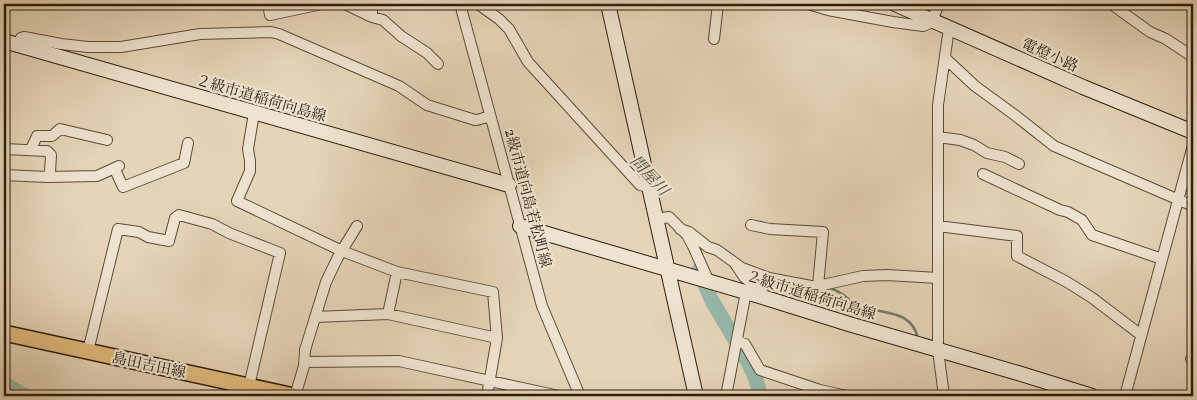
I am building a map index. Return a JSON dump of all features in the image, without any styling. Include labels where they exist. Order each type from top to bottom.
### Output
[{"type":"main road","name":"島田吉田線","points":[[4,334],[291,396]]},
{"type":"street","points":[[268,4],[270,15],[322,4]]},
{"type":"street","points":[[345,4],[372,17],[383,20],[401,36],[427,53],[438,64]]},
{"type":"street","points":[[372,4],[372,17]]},
{"type":"street","name":"2級市道向島若松町線","points":[[460,4],[542,306],[580,396]]},
{"type":"street","points":[[478,4],[499,19],[508,29],[528,62],[640,185],[649,187]]},
{"type":"street","points":[[609,4],[696,396]]},
{"type":"street","points":[[714,40],[718,4]]},
{"type":"street","points":[[808,4],[828,10],[923,26],[928,24],[940,4]]},
{"type":"street","points":[[1111,4],[1150,32],[1193,57]]},
{"type":"street","name":"電燈小路","points":[[900,5],[1083,87],[1193,132]]},
{"type":"street","points":[[944,396],[938,350],[938,106],[949,28]]},
{"type":"street","points":[[10,43],[24,37],[88,47],[121,47],[200,34],[272,32],[399,86],[427,105],[475,120],[490,116]]},
{"type":"street","name":"２級市道稲荷向島線","points":[[10,43],[509,185]]},
{"type":"street","points":[[945,58],[975,86],[1054,146],[1193,206]]},
{"type":"street","points":[[254,113],[248,149],[250,171],[237,201],[342,251],[397,272],[493,292],[497,338],[486,396]]},
{"type":"street","points":[[31,150],[37,136],[52,136],[60,129],[107,140]]},
{"type":"street","points":[[938,137],[960,140],[1019,164]]},
{"type":"street","points":[[4,176],[97,176],[118,170],[123,187],[184,163],[188,142]]},
{"type":"street","points":[[1125,396],[1193,145]]},
{"type":"street","points":[[4,149],[47,151],[51,155],[50,172],[46,177]]},
{"type":"street","points":[[983,174],[1068,212],[1082,220],[1092,235],[1162,260]]},
{"type":"street","points":[[88,351],[118,229],[139,232],[169,241],[175,218],[179,215],[212,224],[280,253],[248,386]]},
{"type":"street","points":[[656,219],[669,217],[687,236],[708,282]]},
{"type":"street","points":[[291,396],[304,362],[326,282],[357,226]]},
{"type":"street","name":"２級市道稲荷向島線","points":[[520,226],[1092,396]]},
{"type":"street","points":[[751,226],[823,232],[818,286]]},
{"type":"street","points":[[938,226],[1017,236],[1017,256],[1091,297],[1142,335]]},
{"type":"street","points":[[680,229],[689,232],[708,247],[717,250],[742,268],[769,278],[811,286],[863,276],[887,275],[938,278]]},
{"type":"street","points":[[734,262],[744,277],[769,299]]},
{"type":"street","points":[[388,314],[397,272]]},
{"type":"street","points":[[726,396],[746,292]]},
{"type":"street","points":[[316,317],[388,314],[497,338]]},
{"type":"street","points":[[737,341],[745,344],[760,370],[820,390],[847,396]]},
{"type":"street","points":[[304,362],[399,361],[559,396]]},
{"type":"waterway","name":"問屋川","points":[[699,270],[711,299],[748,362],[761,396]]},
{"type":"waterway","points":[[829,288],[858,305],[902,317],[915,329],[918,339]]},
{"type":"waterway","points":[[4,384],[26,396]]}]
